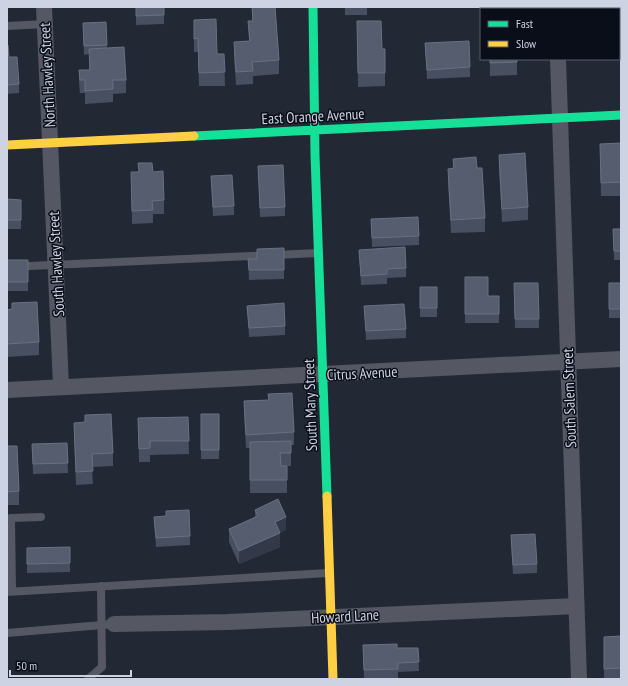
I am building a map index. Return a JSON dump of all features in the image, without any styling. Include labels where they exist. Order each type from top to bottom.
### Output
[{"type":"street","name":"North Hawley Street","points":[[44,7],[50,142]]},
{"type":"street","name":"South Mary Street","points":[[313,7],[315,130],[333,679]]},
{"type":"street","name":"South Salem Street","points":[[558,60],[567,361],[579,679]]},
{"type":"street","name":"East Orange Avenue","points":[[7,144],[621,115]]},
{"type":"street","name":"South Hawley Street","points":[[50,142],[61,386]]},
{"type":"street","name":"Citrus Avenue","points":[[7,390],[61,386],[323,375],[621,359]]},
{"type":"street","name":"Howard Lane","points":[[108,625],[228,622],[331,616],[576,606]]},
{"type":"lane","points":[[7,26],[45,24]]},
{"type":"lane","points":[[7,267],[319,253]]},
{"type":"lane","points":[[41,517],[11,518],[10,591],[329,573]]},
{"type":"lane","points":[[88,679],[102,667],[108,625],[101,586]]},
{"type":"lane","points":[[7,633],[108,625]]},
{"type":"building","points":[[136,7],[164,7],[164,15],[136,16]]},
{"type":"building","points":[[252,7],[275,7],[279,60],[252,62],[253,71],[236,72],[234,42],[250,41],[248,21],[253,21]]},
{"type":"building","points":[[488,7],[516,7],[516,8]]},
{"type":"building","points":[[216,19],[217,54],[224,54],[225,72],[199,73],[198,38],[194,39],[194,20]]},
{"type":"building","points":[[357,21],[381,21],[382,49],[385,49],[385,73],[358,73]]},
{"type":"building","points":[[106,22],[107,45],[84,46],[83,23]]},
{"type":"building","points":[[469,41],[470,67],[427,70],[425,43]]},
{"type":"building","points":[[7,45],[9,57],[17,57],[19,84],[7,85]]},
{"type":"building","points":[[124,47],[126,80],[113,80],[113,89],[85,91],[85,80],[80,80],[79,70],[90,70],[89,49]]},
{"type":"building","points":[[490,60],[517,60],[517,62],[490,63]]},
{"type":"building","points":[[621,143],[621,182],[601,183],[600,144]]},
{"type":"building","points":[[525,153],[528,207],[502,209],[499,155]]},
{"type":"building","points":[[476,157],[477,168],[482,168],[485,218],[451,220],[448,169],[454,168],[453,159]]},
{"type":"building","points":[[138,163],[152,163],[153,172],[163,171],[164,200],[152,201],[153,210],[132,211],[131,172],[139,172]]},
{"type":"building","points":[[283,165],[285,207],[260,208],[258,166]]},
{"type":"building","points":[[232,175],[234,206],[213,207],[211,176]]},
{"type":"building","points":[[7,199],[21,200],[21,220],[7,220]]},
{"type":"building","points":[[418,217],[419,236],[372,238],[371,219]]},
{"type":"building","points":[[613,229],[621,229],[621,251],[614,251]]},
{"type":"building","points":[[405,247],[406,268],[387,269],[387,274],[361,276],[359,250]]},
{"type":"building","points":[[284,248],[284,270],[249,270],[248,259],[257,259],[257,249]]},
{"type":"building","points":[[7,260],[28,260],[28,282],[7,282]]},
{"type":"building","points":[[465,277],[488,277],[488,296],[499,296],[499,314],[465,314]]},
{"type":"building","points":[[514,283],[538,283],[539,319],[515,319]]},
{"type":"building","points":[[609,283],[621,283],[621,309],[609,309]]},
{"type":"building","points":[[420,287],[437,287],[437,308],[420,308]]},
{"type":"building","points":[[37,302],[39,342],[7,344],[7,310],[12,309],[12,303]]},
{"type":"building","points":[[284,303],[285,326],[249,328],[247,306]]},
{"type":"building","points":[[404,304],[406,329],[366,331],[364,306]]},
{"type":"building","points":[[292,393],[294,432],[246,435],[244,401],[269,400],[268,394]]},
{"type":"building","points":[[111,414],[113,453],[92,454],[93,471],[76,472],[74,423],[85,422],[85,415]]},
{"type":"building","points":[[201,414],[219,414],[219,450],[201,450]]},
{"type":"building","points":[[188,417],[189,441],[150,441],[150,448],[139,449],[138,418]]},
{"type":"building","points":[[291,441],[291,453],[280,453],[281,466],[287,466],[287,480],[250,480],[250,442]]},
{"type":"building","points":[[67,443],[68,463],[33,464],[32,444]]},
{"type":"building","points":[[7,446],[17,446],[19,491],[7,492]]},
{"type":"building","points":[[278,499],[286,517],[275,522],[280,533],[239,551],[229,529],[258,516],[255,510]]},
{"type":"building","points":[[189,510],[190,536],[156,538],[154,517],[166,516],[166,511]]},
{"type":"building","points":[[535,534],[537,564],[513,565],[511,535]]},
{"type":"building","points":[[70,547],[70,563],[27,564],[27,548]]},
{"type":"building","points":[[621,636],[621,668],[604,669],[604,637]]},
{"type":"building","points":[[397,644],[397,648],[418,648],[419,662],[398,663],[398,669],[364,670],[363,645]]},
{"type":"traffic: fast","points":[[313,7],[315,155],[327,496]]},
{"type":"traffic: fast","points":[[194,136],[621,115]]},
{"type":"traffic: slow","points":[[7,145],[194,136]]},
{"type":"traffic: slow","points":[[327,496],[333,679]]}]
